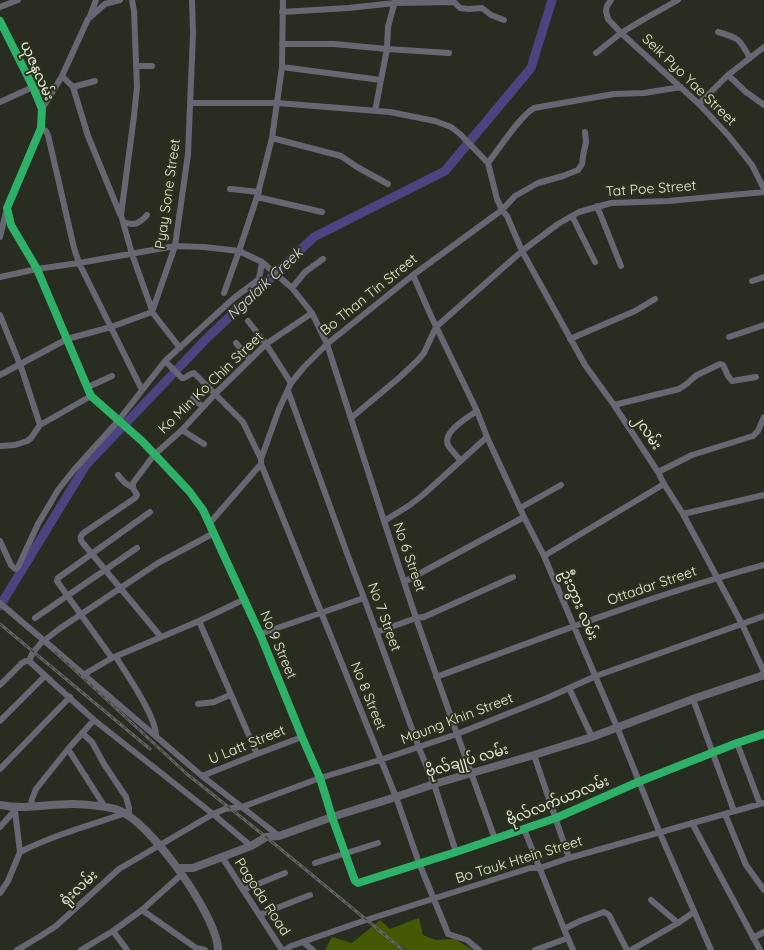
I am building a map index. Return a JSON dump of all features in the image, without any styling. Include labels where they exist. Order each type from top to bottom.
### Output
[{"type":"main road","name":"ဗိုလ်ချုပ် လမ်း","points":[[180,871],[222,858],[251,846],[266,837],[279,836],[471,772],[592,737],[764,674]]},
{"type":"main road","points":[[0,805],[16,810],[72,804],[105,807],[127,814],[159,845],[180,871],[209,918],[218,943],[218,950]]},
{"type":"street","points":[[0,7],[18,0]]},
{"type":"street","points":[[42,109],[62,76],[96,0]]},
{"type":"street","points":[[88,19],[105,4],[120,0]]},
{"type":"street","points":[[121,215],[137,87],[132,0]]},
{"type":"street","name":"Pyay Sone Street","points":[[152,311],[175,246],[188,154],[193,34],[192,0]]},
{"type":"street","points":[[224,293],[258,194],[272,138],[282,67],[283,0]]},
{"type":"street","name":"Seik Pyo Yae Street","points":[[611,0],[606,11],[608,19],[699,104],[728,134],[752,165],[764,190]]},
{"type":"street","points":[[596,53],[621,33],[678,0]]},
{"type":"street","points":[[282,12],[348,8],[395,1],[454,2],[460,8],[482,8],[491,15],[504,20]]},
{"type":"street","points":[[375,111],[387,49],[388,27],[395,1]]},
{"type":"street","name":"ယုဇနလမ်း","points":[[0,21],[35,90],[42,109],[41,128],[7,208],[0,236]]},
{"type":"street","points":[[718,32],[735,37],[740,41],[750,58]]},
{"type":"street","points":[[0,42],[8,37]]},
{"type":"street","points":[[282,44],[334,44],[449,53]]},
{"type":"street","points":[[699,104],[728,74],[764,47]]},
{"type":"street","points":[[136,66],[152,66]]},
{"type":"street","points":[[282,67],[381,80]]},
{"type":"street","points":[[728,74],[746,92],[764,105]]},
{"type":"street","points":[[62,76],[72,87],[88,136],[121,215],[132,254],[152,311],[180,348]]},
{"type":"street","points":[[72,87],[95,81]]},
{"type":"street","points":[[190,102],[277,103],[390,112],[435,120],[451,127],[460,134],[486,161],[522,118],[534,108],[614,94],[644,93],[681,88]]},
{"type":"street","points":[[0,102],[35,90],[53,91]]},
{"type":"street","points":[[41,128],[48,135],[79,263],[142,390]]},
{"type":"street","name":"Bo Than Tin Street","points":[[208,524],[261,461],[279,409],[291,383],[304,367],[327,344],[413,275],[502,210],[516,196],[538,183],[578,170],[582,164],[586,142],[585,132]]},
{"type":"street","points":[[272,138],[342,156],[357,167],[388,184]]},
{"type":"street","name":"၂လမ်း","points":[[486,161],[497,199],[507,216],[522,251],[585,365],[614,405],[683,514],[742,624],[764,674]]},
{"type":"street","points":[[230,189],[258,194],[322,212]]},
{"type":"street","name":"Tat Poe Street","points":[[436,327],[522,251],[558,224],[579,212],[610,203],[669,201],[764,190]]},
{"type":"street","points":[[598,206],[621,266]]},
{"type":"street","points":[[0,446],[15,445],[27,441],[40,425],[91,396],[37,269],[11,225],[7,208]]},
{"type":"street","points":[[123,222],[134,224],[142,221],[146,215]]},
{"type":"street","points":[[572,216],[595,262]]},
{"type":"street","name":"No 6 Street","points":[[0,277],[175,246],[204,247],[239,251],[262,262],[291,288],[312,313],[327,344],[436,677],[495,839]]},
{"type":"street","points":[[291,288],[305,272],[323,259]]},
{"type":"street","points":[[0,541],[11,566],[16,569],[38,524],[58,490],[77,466],[120,422],[142,390],[165,362],[234,298],[258,280],[262,262]]},
{"type":"street","name":"ဦးဘွား လမ်း","points":[[413,275],[524,517],[544,556],[709,949]]},
{"type":"street","points":[[752,281],[764,277]]},
{"type":"street","points":[[570,339],[635,311],[655,299]]},
{"type":"street","points":[[0,375],[66,339],[111,327],[152,311]]},
{"type":"street","name":"Ko Min Ko Chin Street","points":[[91,554],[80,539],[81,536],[135,498],[137,495],[133,488],[133,483],[154,455],[182,430],[266,344],[312,313]]},
{"type":"street","points":[[0,315],[20,364],[40,425]]},
{"type":"street","points":[[248,321],[266,344],[291,383]]},
{"type":"street","points":[[729,337],[764,325]]},
{"type":"street","points":[[351,418],[418,360],[424,353],[436,327]]},
{"type":"street","points":[[236,343],[250,360]]},
{"type":"street","name":"No 8 Street","points":[[165,362],[182,378],[194,373],[243,422],[261,461],[320,612],[396,797],[419,863],[448,934],[467,940],[479,950]]},
{"type":"street","points":[[614,405],[679,389],[688,384],[697,375],[720,364],[723,365],[732,381],[756,377]]},
{"type":"street","points":[[88,387],[112,376]]},
{"type":"street","name":"No 7 Street","points":[[288,391],[419,748],[434,784],[456,852]]},
{"type":"street","name":"No 9 Street","points":[[91,396],[142,441],[178,479],[203,510],[245,599],[320,778],[332,817],[356,881]]},
{"type":"street","points":[[193,398],[203,407]]},
{"type":"street","points":[[460,460],[447,444],[447,439],[451,431],[458,424],[477,411]]},
{"type":"street","points":[[658,472],[692,455],[753,436],[758,431],[764,416]]},
{"type":"street","points":[[182,430],[204,444]]},
{"type":"street","points":[[384,521],[424,494],[487,437]]},
{"type":"street","points":[[118,475],[133,488]]},
{"type":"street","points":[[544,556],[664,484]]},
{"type":"street","points":[[520,508],[561,485]]},
{"type":"street","points":[[683,514],[764,495]]},
{"type":"street","points":[[150,512],[58,578],[57,581],[114,658],[147,709],[156,730],[156,736]]},
{"type":"street","points":[[404,582],[524,517]]},
{"type":"street","points":[[29,661],[46,638],[158,563],[214,533]]},
{"type":"street","points":[[35,618],[137,548]]},
{"type":"street","points":[[91,554],[161,637]]},
{"type":"street","name":"Ottadar Street","points":[[436,677],[574,626],[717,578],[764,565]]},
{"type":"street","points":[[377,632],[424,617],[513,577]]},
{"type":"street","points":[[260,634],[364,598]]},
{"type":"street","points":[[83,675],[114,658],[245,599]]},
{"type":"street","points":[[0,603],[202,776],[279,836]]},
{"type":"street","name":"Maung Khin Street","points":[[159,845],[225,809],[242,807],[320,778],[419,748],[596,676],[764,616]]},
{"type":"street","points":[[198,621],[257,754]]},
{"type":"street","points":[[0,685],[24,661],[29,661]]},
{"type":"street","points":[[29,661],[94,720],[251,846]]},
{"type":"street","points":[[0,721],[45,676]]},
{"type":"street","points":[[569,688],[592,737]]},
{"type":"street","points":[[198,704],[214,702],[230,695]]},
{"type":"street","points":[[0,769],[70,697]]},
{"type":"street","points":[[693,699],[734,811]]},
{"type":"street","points":[[31,807],[36,789],[94,720]]},
{"type":"street","points":[[20,852],[53,837],[127,814],[130,808],[126,797],[92,742],[82,733]]},
{"type":"street","name":"ဗိုလ်လက်ယာလမ်း","points":[[356,881],[456,852],[556,818],[638,782],[764,734]]},
{"type":"street","name":"U Latt Street","points":[[202,776],[302,737]]},
{"type":"street","points":[[737,743],[762,803]]},
{"type":"street","points":[[68,749],[105,807]]},
{"type":"street","points":[[534,755],[568,858]]},
{"type":"street","name":"Bo Tauk Htein Street","points":[[283,950],[360,922],[530,868],[540,868],[568,858],[762,803]]},
{"type":"street","points":[[0,827],[16,810]]},
{"type":"street","points":[[0,893],[8,881],[20,852],[16,810]]},
{"type":"street","points":[[724,814],[746,865],[764,890]]},
{"type":"street","points":[[692,823],[760,950]]},
{"type":"street","points":[[524,829],[574,950]]},
{"type":"street","points":[[315,863],[378,843]]},
{"type":"street","name":"ရုံးလမ်း","points":[[17,950],[56,926],[119,869],[159,845]]},
{"type":"street","name":"Pagoda Road","points":[[222,858],[283,950]]},
{"type":"street","points":[[82,950],[142,910],[180,871]]},
{"type":"street","points":[[243,890],[284,874]]},
{"type":"street","points":[[260,915],[310,895]]},
{"type":"street","points":[[651,900],[678,923]]},
{"type":"street","points":[[142,910],[196,948],[205,950]]},
{"type":"street","points":[[564,929],[604,912],[609,915],[627,950]]},
{"type":"street","points":[[635,949],[694,912]]},
{"type":"street","points":[[113,931],[127,950]]},
{"type":"street","points":[[753,938],[764,932]]},
{"type":"street","points":[[535,950],[568,938]]},
{"type":"street","points":[[303,942],[313,950]]},
{"type":"green space","points":[[419,918],[423,935],[435,940],[455,939],[473,950],[407,950],[399,944],[399,950],[325,950],[332,937],[352,943],[380,920],[390,929]]},
{"type":"waterway","name":"Ngalaik Creek","points":[[0,606],[86,465],[207,338],[314,237],[445,171],[531,68],[552,0]]},
{"type":"railway","points":[[0,605],[53,650],[187,774],[403,950]]},
{"type":"railway","points":[[0,624],[150,749]]},
{"type":"cycle path","points":[[0,21],[42,109],[41,128],[7,208],[11,225],[37,269],[91,396],[142,441],[189,491],[203,510],[260,634],[320,778],[355,881],[358,883],[556,818],[638,782],[764,734]]}]
